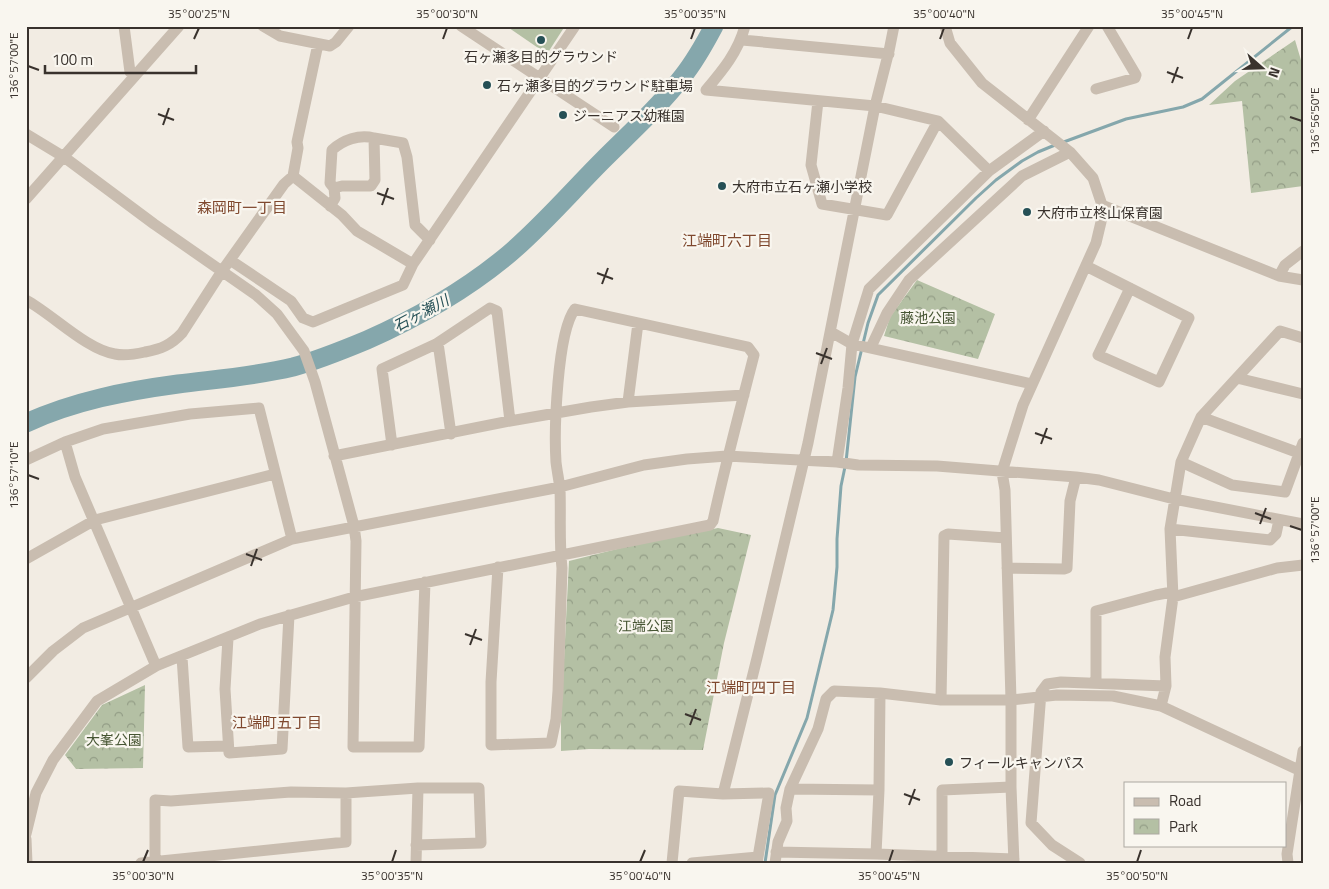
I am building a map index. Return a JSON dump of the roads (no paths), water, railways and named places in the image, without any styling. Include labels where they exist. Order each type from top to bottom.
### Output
[{"type":"street","points":[[124,26],[130,72],[135,76]]},
{"type":"street","points":[[26,199],[178,26]]},
{"type":"street","points":[[263,26],[280,36],[330,46],[336,42],[349,26]]},
{"type":"street","points":[[462,26],[614,127]]},
{"type":"street","points":[[230,260],[291,301],[303,318],[313,322],[403,285],[413,264],[575,26]]},
{"type":"street","points":[[745,26],[742,40],[727,67],[706,90],[875,106],[938,121],[989,172]]},
{"type":"street","points":[[723,794],[758,658],[803,460],[831,332],[875,106],[889,54],[894,26]]},
{"type":"street","points":[[945,26],[950,43],[982,82],[1068,151],[1093,178],[1102,206],[1101,222],[1096,243],[1023,405],[1002,472],[1005,490],[1011,700],[1011,787],[1014,861],[876,854],[838,858],[776,858],[778,842],[786,821],[786,808],[790,789],[818,729],[826,699],[834,691],[880,693],[941,700],[1011,700],[1057,695],[1113,696],[1161,706],[1301,772]]},
{"type":"street","points":[[1028,120],[1089,26]]},
{"type":"street","points":[[1096,89],[1135,78],[1136,75],[1107,26]]},
{"type":"street","points":[[742,40],[889,54]]},
{"type":"street","points":[[26,300],[97,348],[115,354],[134,354],[157,350],[174,342],[182,334],[222,271],[284,184],[293,176],[298,148],[297,142],[318,44]]},
{"type":"street","points":[[818,101],[811,165],[822,204],[855,210],[887,215],[938,121]]},
{"type":"street","points":[[837,462],[848,388],[852,344],[869,289],[989,172],[1044,131]]},
{"type":"street","points":[[26,134],[64,157],[154,224],[256,295],[277,314],[304,351],[315,382],[354,526],[356,541],[353,747],[419,747],[425,582]]},
{"type":"street","points":[[330,206],[336,198],[334,188],[330,183],[332,150],[340,143],[361,137],[403,143],[416,225],[430,240]]},
{"type":"street","points":[[334,188],[342,186],[371,186],[375,180],[374,138]]},
{"type":"street","points":[[871,347],[887,313],[909,280],[1022,176],[1068,151]]},
{"type":"street","points":[[293,176],[357,230],[413,264]]},
{"type":"street","points":[[1102,206],[1279,276],[1303,280]]},
{"type":"street","points":[[1279,276],[1285,264],[1303,250]]},
{"type":"street","points":[[1086,266],[1130,288],[1189,318],[1159,382],[1098,355],[1130,288]]},
{"type":"street","points":[[392,445],[382,369],[438,343],[490,308],[498,311],[510,421]]},
{"type":"street","points":[[26,834],[31,792],[97,701],[156,666],[260,624],[354,598],[498,567],[560,555],[710,525],[713,521],[727,456],[735,433],[754,355],[748,347],[575,309],[569,317],[556,412],[556,462],[560,487],[560,555],[562,568],[558,691],[556,719],[551,743],[491,745],[491,682],[498,567]]},
{"type":"street","points":[[628,402],[638,323]]},
{"type":"street","points":[[1161,706],[1166,686],[1165,657],[1172,594],[1170,529],[1181,462],[1200,418],[1280,331],[1303,338]]},
{"type":"street","points":[[831,332],[852,344],[1032,384]]},
{"type":"street","points":[[438,343],[451,434]]},
{"type":"street","points":[[1237,378],[1303,394]]},
{"type":"street","points":[[334,456],[556,412],[628,402],[744,395]]},
{"type":"street","points":[[26,460],[65,442],[103,429],[190,414],[258,408],[292,539]]},
{"type":"street","points":[[1181,462],[1232,485],[1285,492],[1301,448],[1200,418]]},
{"type":"street","points":[[65,442],[75,477],[156,666]]},
{"type":"street","points":[[26,678],[53,651],[83,628],[292,539],[560,487],[644,465],[687,459],[727,456],[837,462],[858,465],[937,466],[1076,477],[1099,480],[1174,499],[1303,524]]},
{"type":"street","points":[[26,559],[94,520],[275,474]]},
{"type":"street","points":[[1007,568],[1064,570],[1067,568],[1070,507],[1076,477]]},
{"type":"street","points":[[1170,529],[1270,540],[1276,534],[1279,520]]},
{"type":"street","points":[[941,700],[944,536],[948,534],[1006,538]]},
{"type":"street","points":[[1096,682],[1096,611],[1156,595],[1172,594],[1277,568],[1303,565]]},
{"type":"street","points":[[228,638],[225,689],[229,753],[282,749],[289,615]]},
{"type":"street","points":[[182,657],[188,747],[228,746]]},
{"type":"street","points":[[1080,863],[1052,845],[1031,823],[1041,692],[1047,684],[1062,682],[1166,686]]},
{"type":"street","points":[[876,854],[880,693]]},
{"type":"street","points":[[1288,863],[1287,854],[1303,751]]},
{"type":"street","points":[[942,856],[942,790],[1011,787]]},
{"type":"street","points":[[416,863],[418,788]]},
{"type":"street","points":[[155,862],[155,800],[171,801],[292,792],[346,793],[418,788],[479,788],[481,843],[416,845]]},
{"type":"street","points":[[790,789],[879,790]]},
{"type":"street","points":[[672,863],[679,791],[723,794],[769,793],[757,860],[692,863]]},
{"type":"street","points":[[141,863],[346,842],[346,793]]},
{"type":"street","points":[[26,839],[27,863]]},
{"type":"waterway","name":"石ヶ瀬川","points":[[26,423],[81,403],[120,394],[265,373],[293,367],[331,355],[367,340],[441,302],[493,267],[546,220],[655,109],[696,58],[714,26]]},
{"type":"waterway","points":[[1061,143],[1126,119],[1183,107],[1202,99],[1293,26]]},
{"type":"waterway","points":[[765,863],[775,795],[807,718],[833,610],[841,486],[846,462],[855,377],[868,323],[878,295],[996,180],[1022,161],[1055,145]]},
{"type":"place","name":"石ヶ瀬多目的グラウンド","points":[[541,40]]},
{"type":"place","name":"石ヶ瀬多目的グラウンド駐車場","points":[[487,85]]},
{"type":"place","name":"ジーニアス幼稚園","points":[[563,115]]},
{"type":"place","name":"大府市立石ヶ瀬小学校","points":[[722,186]]},
{"type":"place","name":"大府市立柊山保育園","points":[[1027,212]]},
{"type":"place","name":"フィールキャンパス","points":[[949,762]]},
{"type":"district","name":"森岡町一丁目","points":[[242,207]]},
{"type":"district","name":"江端町六丁目","points":[[727,240]]},
{"type":"district","name":"江端町四丁目","points":[[751,687]]},
{"type":"district","name":"江端町五丁目","points":[[277,722]]},
{"type":"park label","name":"藤池公園","points":[[928,317]]},
{"type":"park label","name":"江端公園","points":[[646,625]]},
{"type":"park label","name":"大峯公園","points":[[114,739]]}]
